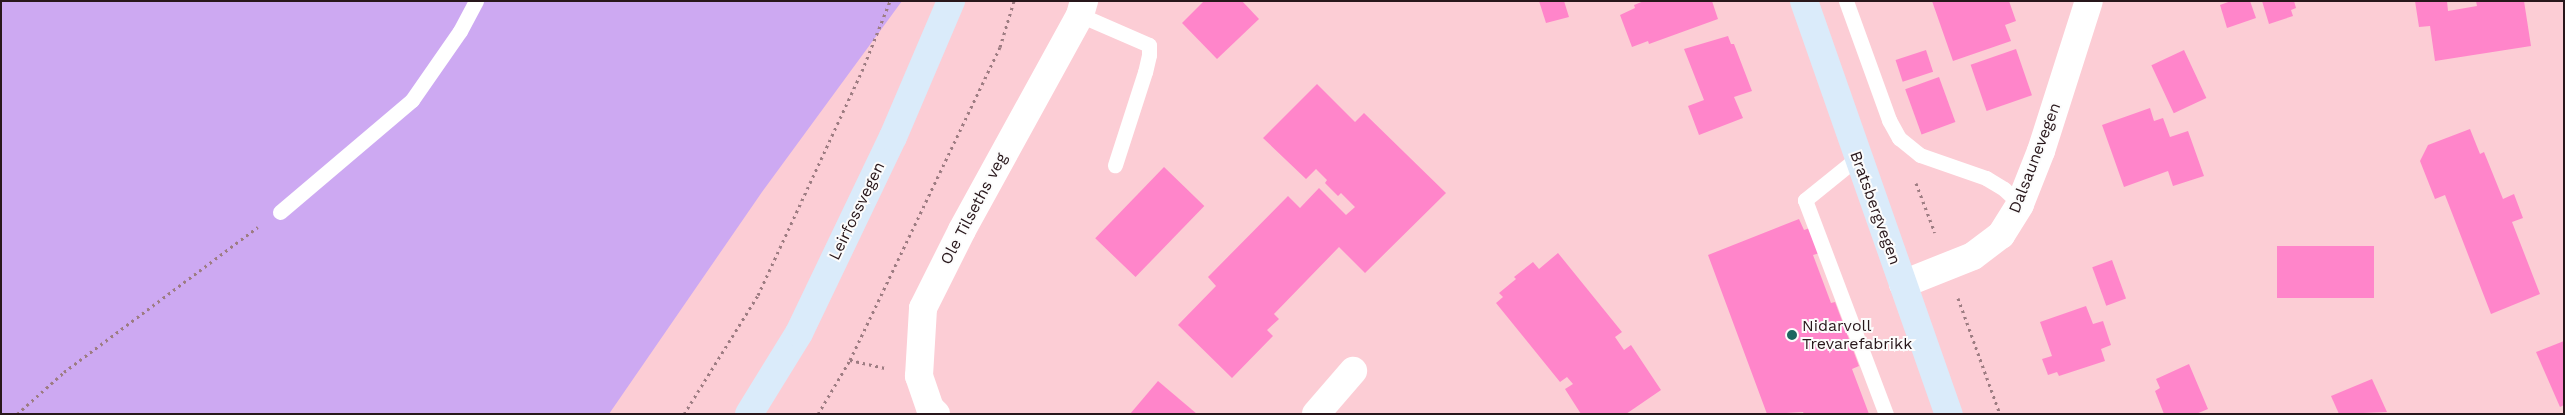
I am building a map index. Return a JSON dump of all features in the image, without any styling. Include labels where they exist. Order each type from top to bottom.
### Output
[{"type":"street","name":"Leirfossvegen","points":[[749,414],[799,333],[893,137],[950,1]]},
{"type":"street","name":"Bratsbergvegen","points":[[1804,1],[1857,158],[1949,414]]},
{"type":"street","name":"Dalsaunevegen","points":[[1902,284],[1973,256],[1988,247],[2001,235],[2020,204],[2041,151],[2089,1]]},
{"type":"street","name":"Ole Tilseths veg","points":[[936,414],[930,408],[919,376],[923,308],[962,230],[1082,8]]},
{"type":"street","points":[[1316,414],[1353,371]]},
{"type":"lane","points":[[280,212],[412,100],[460,31],[476,1]]},
{"type":"lane","points":[[1846,1],[1886,111],[1899,138],[1920,155],[1986,178],[2004,189],[2020,204]]},
{"type":"lane","name":"Ole Tilseths veg","points":[[1082,8],[1149,45],[1145,72],[1115,165]]},
{"type":"lane","points":[[1857,158],[1805,200],[1886,414]]},
{"type":"path","points":[[684,414],[758,295],[862,72],[890,1]]},
{"type":"path","points":[[818,414],[850,360],[996,56],[1014,1]]},
{"type":"path","points":[[17,414],[64,372],[280,212]]},
{"type":"shaded area","points":[[1,1],[902,1],[762,192],[609,414],[1,414]]},
{"type":"building","points":[[1204,1],[1242,1],[1259,19],[1217,59],[1182,23]]},
{"type":"building","points":[[1539,1],[1564,1],[1569,17],[1546,23]]},
{"type":"building","points":[[1644,1],[1712,1],[1718,19],[1649,44],[1648,41],[1632,47],[1620,15],[1635,8],[1634,5]]},
{"type":"building","points":[[1932,1],[2009,1],[2016,21],[2005,25],[2011,41],[1953,61]]},
{"type":"building","points":[[2231,1],[2250,1],[2256,18],[2227,28],[2220,5]]},
{"type":"building","points":[[2262,1],[2294,1],[2296,8],[2291,10],[2293,16],[2269,24]]},
{"type":"building","points":[[2415,1],[2447,1],[2448,11],[2477,6],[2476,1],[2524,1],[2531,46],[2435,61],[2430,26],[2419,27]]},
{"type":"building","points":[[1728,36],[1731,44],[1734,44],[1752,91],[1734,97],[1743,118],[1699,135],[1688,106],[1704,100],[1684,49]]},
{"type":"building","points":[[2016,49],[2032,95],[1987,111],[1971,65]]},
{"type":"building","points":[[1926,50],[1933,72],[1903,82],[1896,60]]},
{"type":"building","points":[[2184,50],[2206,98],[2174,113],[2151,65]]},
{"type":"building","points":[[1939,77],[1955,122],[1922,134],[1905,89]]},
{"type":"building","points":[[1317,84],[1355,122],[1364,113],[1446,193],[1365,273],[1339,247],[1274,314],[1279,319],[1267,330],[1273,336],[1232,378],[1178,325],[1216,286],[1208,277],[1288,196],[1300,208],[1319,188],[1346,215],[1355,207],[1341,193],[1338,196],[1325,183],[1327,180],[1316,169],[1306,179],[1263,138]]},
{"type":"building","points":[[2150,108],[2154,121],[2163,118],[2170,137],[2188,131],[2204,176],[2173,186],[2168,171],[2124,187],[2102,125]]},
{"type":"building","points":[[2470,129],[2480,154],[2484,152],[2503,199],[2514,194],[2523,218],[2512,222],[2540,294],[2491,314],[2445,195],[2435,199],[2420,161],[2428,145]]},
{"type":"building","points":[[1164,167],[1204,206],[1136,277],[1095,238]]},
{"type":"building","name":"Nidarvoll Trevarefabrikk","points":[[1799,219],[1804,230],[1810,228],[1820,253],[1813,255],[1831,303],[1835,302],[1859,366],[1852,369],[1869,414],[1804,414],[1803,412],[1767,414],[1708,255]]},
{"type":"building","points":[[2277,246],[2374,246],[2374,298],[2277,298]]},
{"type":"building","points":[[1558,253],[1622,332],[1615,337],[1624,350],[1631,345],[1661,390],[1626,414],[1581,414],[1565,389],[1573,384],[1567,377],[1560,382],[1496,303],[1503,297],[1499,293],[1516,279],[1514,277],[1533,262],[1539,269]]},
{"type":"building","points":[[2112,260],[2126,299],[2106,306],[2092,267]]},
{"type":"building","points":[[2086,306],[2093,324],[2103,321],[2111,345],[2101,349],[2105,361],[2059,376],[2057,372],[2048,375],[2042,359],[2052,356],[2040,322]]},
{"type":"building","points":[[2564,341],[2564,405],[2560,407],[2536,352]]},
{"type":"building","points":[[2189,364],[2208,409],[2196,414],[2164,414],[2155,391],[2160,388],[2156,379]]},
{"type":"building","points":[[2372,379],[2387,412],[2339,414],[2331,396]]},
{"type":"building","points":[[1158,381],[1197,414],[1130,414]]},
{"type":"place","name":"Nidarvoll Trevarefabrikk","points":[[1792,335]]}]
